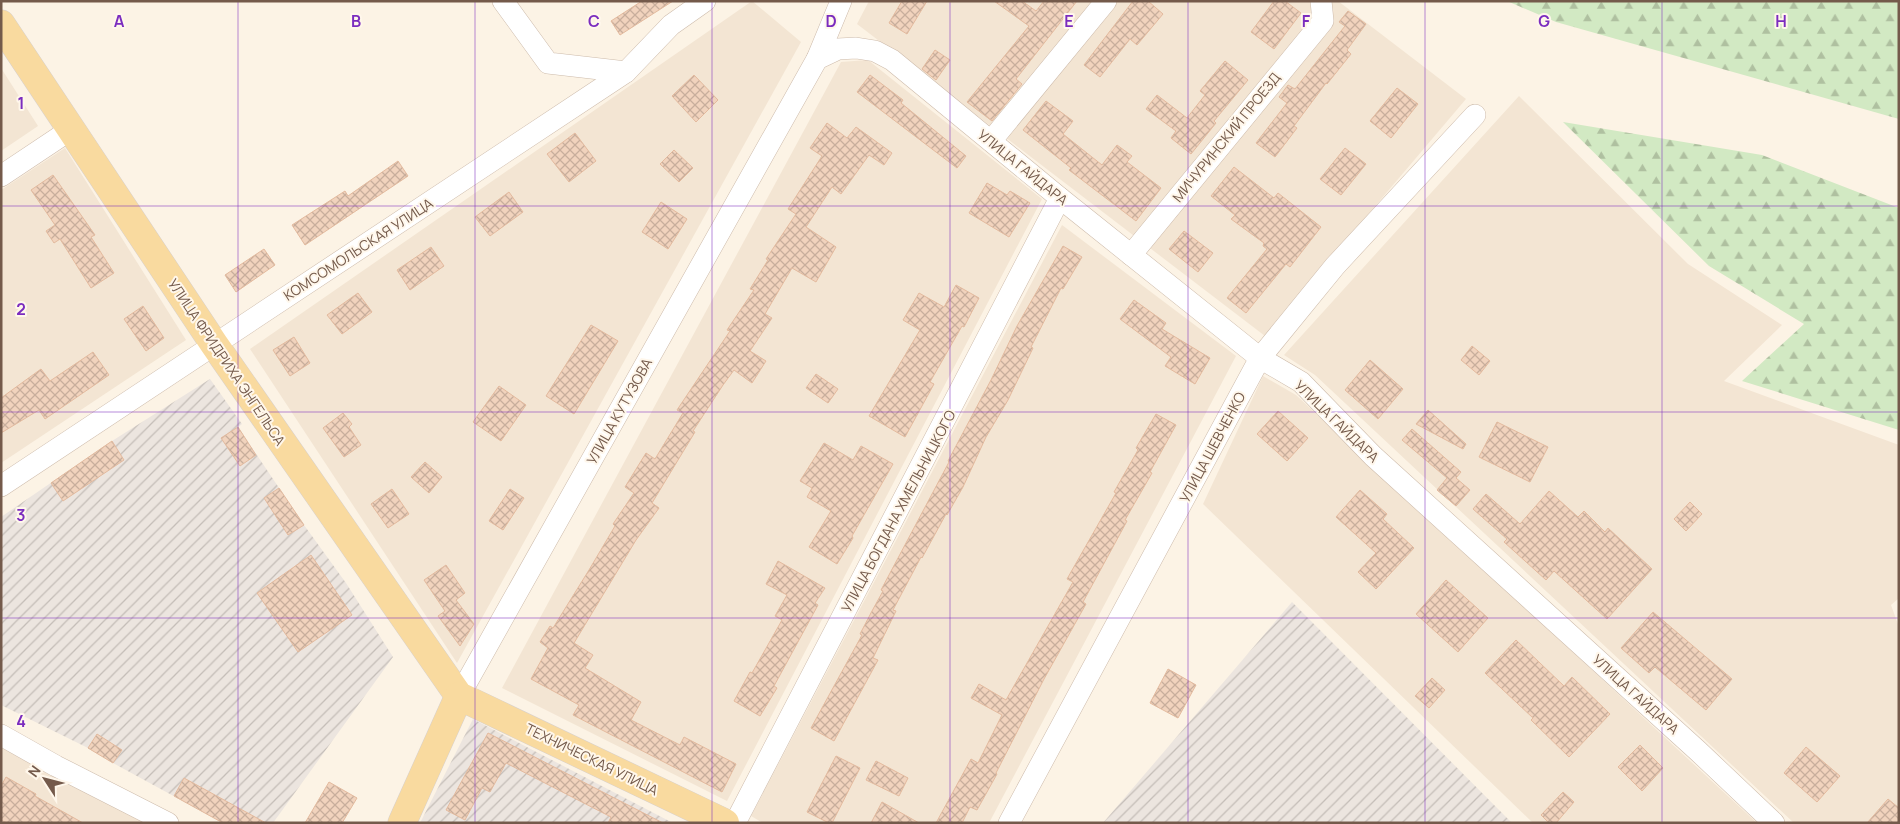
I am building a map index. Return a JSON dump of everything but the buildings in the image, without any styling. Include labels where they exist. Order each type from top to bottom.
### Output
[{"type":"main road","name":"УЛИЦА ФРИДРИХА ЭНГЕЛЬСА","points":[[1,24],[214,344],[459,696]]},
{"type":"main road","name":"УЛИЦА КУТУЗОВА","points":[[402,823],[459,696]]},
{"type":"main road","name":"ТЕХНИЧЕСКАЯ УЛИЦА","points":[[459,696],[725,823]]},
{"type":"street","points":[[503,1],[548,63],[626,72]]},
{"type":"street","name":"КОМСОМОЛЬСКАЯ УЛИЦА","points":[[1,486],[626,72],[671,25],[705,1]]},
{"type":"street","name":"УЛИЦА КУТУЗОВА","points":[[459,696],[817,59],[841,1]]},
{"type":"street","points":[[991,141],[1106,1]]},
{"type":"street","name":"МИЧУРИНСКИЙ ПРОЕЗД","points":[[1131,255],[1322,11]]},
{"type":"street","name":"УЛИЦА ГАЙДАРА","points":[[817,59],[838,49],[875,51],[892,60],[1060,198],[1260,358],[1301,382],[1373,456],[1683,737],[1774,823]]},
{"type":"street","name":"УЛИЦА ШЕВЧЕНКО","points":[[1009,823],[1260,358],[1335,266],[1475,115]]},
{"type":"street","points":[[1,176],[70,130]]},
{"type":"street","name":"УЛИЦА БОГДАНА ХМЕЛЬНИЦКОГО","points":[[735,823],[1060,198]]},
{"type":"street","points":[[1,734],[56,766],[168,823]]},
{"type":"shaded area","points":[[752,1],[801,42],[457,663],[250,349]]},
{"type":"shaded area","points":[[869,1],[1338,1],[1466,99],[1265,336],[857,24]]},
{"type":"shaded area","points":[[868,60],[1042,199],[727,801],[502,688],[841,62]]},
{"type":"shaded area","points":[[1,68],[38,126],[1,151]]},
{"type":"shaded area","points":[[1519,96],[1688,264],[1782,325],[1724,381],[1899,445],[1899,598],[1891,605],[1899,627],[1899,823],[1794,823],[1315,375],[1284,355]]},
{"type":"shaded area","points":[[65,148],[186,340],[1,463],[1,190]]},
{"type":"shaded area","points":[[1062,225],[1236,356],[989,823],[763,823],[751,816]]},
{"type":"shaded area","points":[[1263,376],[1296,395],[1757,823],[1533,823],[1203,504]]},
{"type":"shaded area","points":[[210,379],[242,424],[238,427],[304,525],[346,583],[393,657],[273,823],[223,823],[88,748],[1,705],[1,517],[112,441]]},
{"type":"shaded area","points":[[1292,602],[1512,823],[1103,823]]},
{"type":"shaded area","points":[[473,719],[673,823],[420,823]]},
{"type":"shaded area","points":[[1,737],[152,823],[1,823]]},
{"type":"green space","points":[[1507,1],[1899,1],[1899,119],[1556,22]]},
{"type":"green space","points":[[1563,122],[1762,155],[1899,208],[1899,430],[1742,381],[1804,324],[1709,266]]}]
